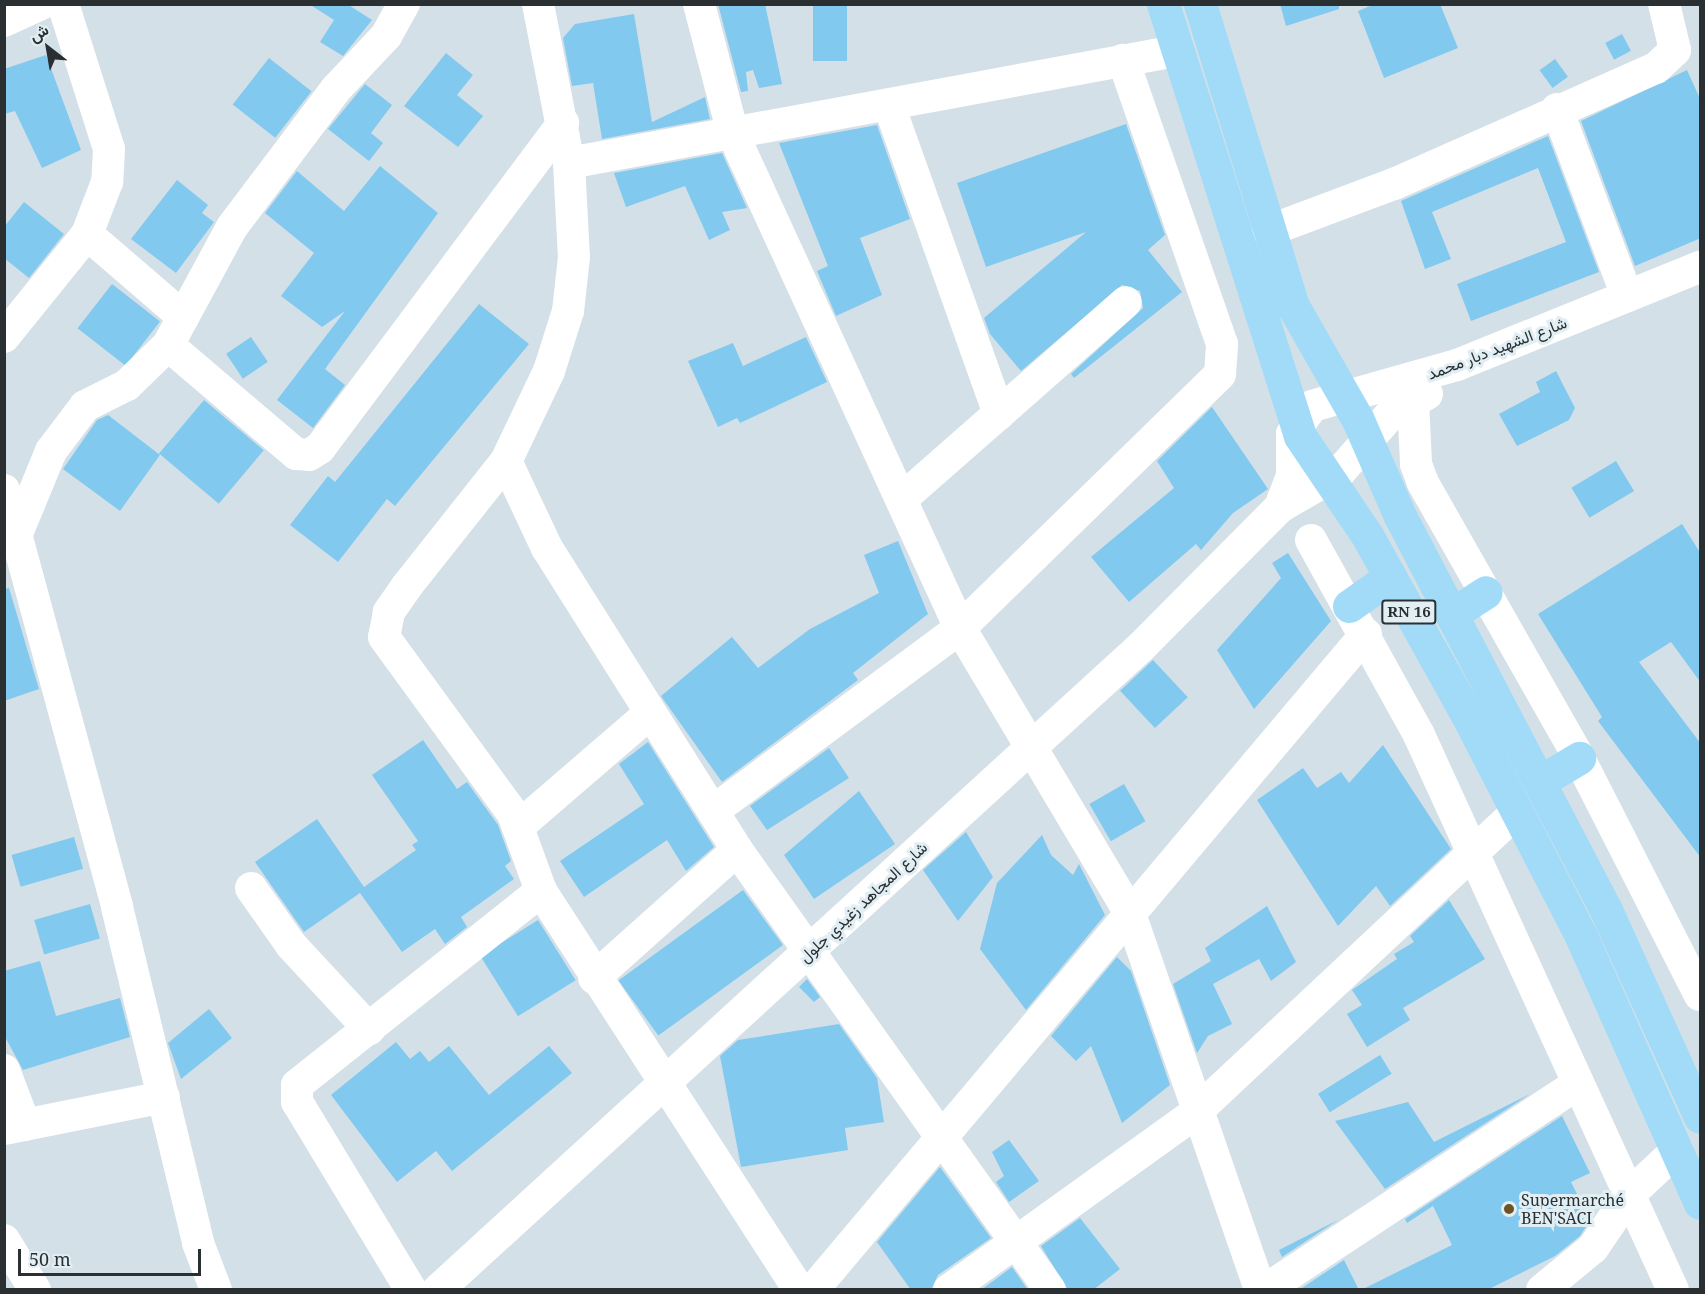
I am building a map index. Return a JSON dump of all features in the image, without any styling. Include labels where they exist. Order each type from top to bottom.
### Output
[{"type":"main road","name":"RN 16","points":[[1163,4],[1176,51],[1296,422],[1327,481],[1390,577],[1517,812],[1701,1203]]},
{"type":"main road","name":"RN 16","points":[[1200,4],[1268,231],[1293,306],[1344,394],[1452,614],[1606,910],[1701,1117]]},
{"type":"main road","points":[[1349,606],[1390,577]]},
{"type":"main road","points":[[1452,614],[1486,592]]},
{"type":"main road","points":[[1539,782],[1579,758]]},
{"type":"street","points":[[4,21],[41,4]]},
{"type":"street","points":[[4,337],[87,234],[107,182],[109,149],[63,4]]},
{"type":"street","points":[[16,536],[51,451],[85,406],[127,385],[168,345],[232,227],[336,89],[386,36],[404,4]]},
{"type":"street","points":[[538,4],[569,163],[574,257],[568,311],[549,371],[506,461],[407,585],[389,612],[384,637],[404,671],[472,754],[518,827],[542,891],[594,978],[799,1290]]},
{"type":"street","points":[[699,4],[733,134],[904,497],[960,628],[1130,911],[1195,1113],[1260,1290]]},
{"type":"street","points":[[1268,231],[1394,184],[1670,59],[1675,50],[1665,4]]},
{"type":"street","points":[[569,163],[890,108],[1176,51]]},
{"type":"street","points":[[713,811],[960,628],[1220,374],[1224,364],[1222,344],[1123,60]]},
{"type":"street","points":[[890,108],[999,414]]},
{"type":"street","points":[[1557,109],[1627,296]]},
{"type":"street","points":[[168,345],[296,454],[309,455],[320,448],[563,123]]},
{"type":"street","points":[[87,234],[183,317]]},
{"type":"street","name":"شارع الشهيد دبار محمد","points":[[1327,481],[1351,464],[1389,416],[1413,400],[1627,296],[1701,267]]},
{"type":"street","name":"شارع الشهيد دبار محمد","points":[[1296,422],[1312,406],[1344,394],[1404,383],[1529,345],[1701,283]]},
{"type":"street","points":[[904,497],[1126,302]]},
{"type":"street","points":[[1413,400],[1416,464],[1423,483],[1579,758],[1701,994]]},
{"type":"street","name":"شارع المجاهد زغيدي جلول","points":[[1280,507],[1291,485],[1296,422]]},
{"type":"street","points":[[506,461],[546,548],[736,850],[1050,1290]]},
{"type":"street","name":"شارع المجاهد زغيدي جلول","points":[[438,1290],[1141,647],[1280,507],[1327,481]]},
{"type":"street","points":[[4,490],[164,1097],[198,1243],[216,1290]]},
{"type":"street","points":[[1311,540],[1366,634],[1475,854],[1673,1290]]},
{"type":"street","points":[[813,1290],[938,1136],[1366,634]]},
{"type":"street","points":[[518,827],[650,713]]},
{"type":"street","points":[[949,1290],[1019,1244],[1195,1113],[1475,854],[1517,812]]},
{"type":"street","points":[[594,978],[736,850]]},
{"type":"street","points":[[251,888],[291,945],[369,1029]]},
{"type":"street","points":[[411,1290],[297,1102],[297,1085],[309,1072],[369,1029],[542,891]]},
{"type":"street","points":[[4,1070],[15,1127],[164,1097]]},
{"type":"street","points":[[1265,1290],[1578,1084]]},
{"type":"street","points":[[1542,1290],[1593,1248],[1629,1195],[1677,1150]]},
{"type":"street","points":[[4,1240],[35,1290]]},
{"type":"building","points":[[309,4],[347,4],[372,20],[343,56],[320,42],[334,20]]},
{"type":"building","points":[[718,4],[765,4],[782,84],[759,88],[753,70],[746,72],[748,91],[741,92]]},
{"type":"building","points":[[813,4],[847,4],[847,61],[813,61]]},
{"type":"building","points":[[1280,4],[1339,4],[1339,9],[1286,26]]},
{"type":"building","points":[[1375,4],[1440,4],[1458,48],[1384,78],[1358,11]]},
{"type":"building","points":[[634,14],[652,122],[705,97],[710,119],[602,139],[593,83],[572,86],[563,38],[575,24]]},
{"type":"building","points":[[1622,34],[1631,51],[1614,60],[1605,43]]},
{"type":"building","points":[[446,53],[473,75],[457,95],[483,116],[458,147],[404,106]]},
{"type":"building","points":[[46,55],[81,150],[42,168],[15,111],[4,114],[4,69]]},
{"type":"building","points":[[269,58],[312,91],[275,138],[233,104]]},
{"type":"building","points":[[1555,59],[1568,77],[1553,88],[1540,70]]},
{"type":"building","points":[[1687,70],[1701,101],[1701,238],[1635,266],[1581,121]]},
{"type":"building","points":[[365,84],[392,105],[371,133],[383,143],[369,161],[328,129]]},
{"type":"building","points":[[1126,124],[1165,235],[1148,250],[1182,292],[1074,378],[1071,374],[1143,308],[1140,291],[1122,285],[1021,371],[990,334],[984,318],[1086,232],[986,267],[957,183]]},
{"type":"building","points":[[877,125],[910,219],[860,238],[882,295],[836,316],[817,271],[828,266],[779,143]]},
{"type":"building","points":[[1548,136],[1599,272],[1471,321],[1457,284],[1566,242],[1538,168],[1432,212],[1451,259],[1425,269],[1401,201]]},
{"type":"building","points":[[722,153],[747,208],[722,212],[730,230],[709,240],[685,186],[626,207],[614,173]]},
{"type":"building","points":[[380,166],[438,213],[325,369],[345,385],[313,428],[277,400],[345,311],[322,327],[281,296],[314,253],[265,213],[297,171],[344,211]]},
{"type":"building","points":[[177,180],[208,205],[202,213],[214,222],[176,273],[131,239]]},
{"type":"building","points":[[24,202],[64,234],[29,278],[4,258],[4,227]]},
{"type":"building","points":[[112,284],[160,322],[126,366],[78,328]]},
{"type":"building","points":[[479,304],[529,344],[395,506],[387,499],[338,562],[290,525],[328,476],[335,482]]},
{"type":"building","points":[[251,337],[268,362],[243,379],[226,354]]},
{"type":"building","points":[[806,337],[827,382],[740,423],[737,418],[718,427],[688,361],[733,343],[743,366]]},
{"type":"building","points":[[1556,371],[1575,408],[1569,420],[1517,446],[1499,414],[1540,392],[1536,382]]},
{"type":"building","points":[[204,400],[264,450],[219,504],[159,454]]},
{"type":"building","points":[[1212,407],[1268,489],[1233,513],[1201,550],[1196,544],[1129,602],[1091,557],[1174,488],[1157,461]]},
{"type":"building","points":[[108,415],[160,455],[120,511],[63,469],[97,420]]},
{"type":"building","points":[[1616,461],[1634,491],[1589,518],[1571,488]]},
{"type":"building","points":[[1682,524],[1701,554],[1701,683],[1671,642],[1639,662],[1701,744],[1701,858],[1598,721],[1602,717],[1538,614]]},
{"type":"building","points":[[898,541],[928,614],[853,673],[858,680],[722,782],[661,696],[732,637],[758,668],[810,629],[879,593],[864,555]]},
{"type":"building","points":[[1288,553],[1331,621],[1254,709],[1217,650],[1281,578],[1272,563]]},
{"type":"building","points":[[9,588],[39,689],[4,701],[4,589]]},
{"type":"building","points":[[1153,660],[1188,697],[1155,728],[1120,691]]},
{"type":"building","points":[[423,740],[457,789],[467,782],[498,825],[511,861],[505,866],[514,879],[461,917],[467,927],[445,944],[435,929],[402,952],[360,893],[304,932],[255,862],[317,819],[364,887],[416,850],[412,845],[418,841],[372,775]]},
{"type":"building","points":[[648,742],[714,847],[686,871],[667,840],[584,897],[560,861],[644,804],[619,764]]},
{"type":"building","points":[[1383,745],[1451,849],[1390,906],[1376,886],[1338,926],[1257,800],[1303,768],[1317,788],[1341,772],[1349,783]]},
{"type":"building","points":[[829,748],[849,778],[767,830],[750,806]]},
{"type":"building","points":[[1124,784],[1146,821],[1111,841],[1089,804]]},
{"type":"building","points":[[859,791],[895,844],[814,899],[784,855]]},
{"type":"building","points":[[966,832],[993,877],[958,921],[923,870]]},
{"type":"building","points":[[1042,835],[1051,855],[1073,875],[1079,864],[1105,915],[1026,1010],[980,949],[997,883]]},
{"type":"building","points":[[74,837],[83,869],[21,887],[12,855]]},
{"type":"building","points":[[743,890],[783,945],[658,1036],[618,981]]},
{"type":"building","points":[[1449,900],[1485,959],[1403,1008],[1410,1020],[1367,1047],[1347,1014],[1362,1005],[1352,990],[1397,959],[1394,954],[1414,942],[1410,936]]},
{"type":"building","points":[[90,904],[100,939],[44,955],[34,920]]},
{"type":"building","points":[[1267,906],[1296,962],[1271,981],[1259,959],[1213,984],[1232,1024],[1208,1036],[1197,1053],[1173,984],[1211,961],[1205,948]]},
{"type":"building","points":[[538,920],[576,980],[518,1016],[480,956]]},
{"type":"building","points":[[1117,957],[1131,971],[1170,1085],[1122,1123],[1091,1046],[1076,1061],[1051,1036]]},
{"type":"building","points":[[40,961],[56,1016],[120,998],[130,1037],[23,1070],[4,1035],[4,971]]},
{"type":"building","points":[[807,979],[820,997],[814,1002],[799,987]]},
{"type":"building","points":[[209,1009],[232,1038],[181,1079],[168,1043]]},
{"type":"building","points":[[839,1024],[877,1078],[884,1122],[845,1128],[848,1150],[741,1167],[720,1056],[738,1040]]},
{"type":"building","points":[[396,1042],[410,1059],[420,1051],[429,1062],[449,1046],[489,1095],[549,1046],[572,1073],[452,1171],[436,1151],[397,1182],[331,1095]]},
{"type":"building","points":[[1380,1055],[1392,1074],[1330,1112],[1318,1094]]},
{"type":"building","points":[[1530,1094],[1385,1189],[1335,1121],[1408,1102],[1434,1142]]},
{"type":"building","name":"Supermarché BEN'SACI","points":[[1562,1116],[1590,1173],[1571,1182],[1590,1220],[1580,1236],[1555,1256],[1487,1290],[1361,1290],[1452,1245],[1433,1206],[1407,1223],[1405,1219]]},
{"type":"building","points":[[1009,1140],[1039,1181],[1009,1202],[996,1182],[1004,1176],[992,1152]]},
{"type":"building","points":[[940,1167],[991,1238],[938,1275],[931,1290],[911,1290],[877,1242]]},
{"type":"building","points":[[1080,1218],[1120,1269],[1093,1290],[1068,1290],[1041,1246]]},
{"type":"building","points":[[1338,1220],[1282,1257],[1279,1250]]},
{"type":"building","points":[[1344,1260],[1359,1290],[1299,1290]]},
{"type":"building","points":[[1012,1267],[1028,1290],[981,1290]]},
{"type":"place","name":"Supermarché BEN'SACI","points":[[1509,1209]]}]
